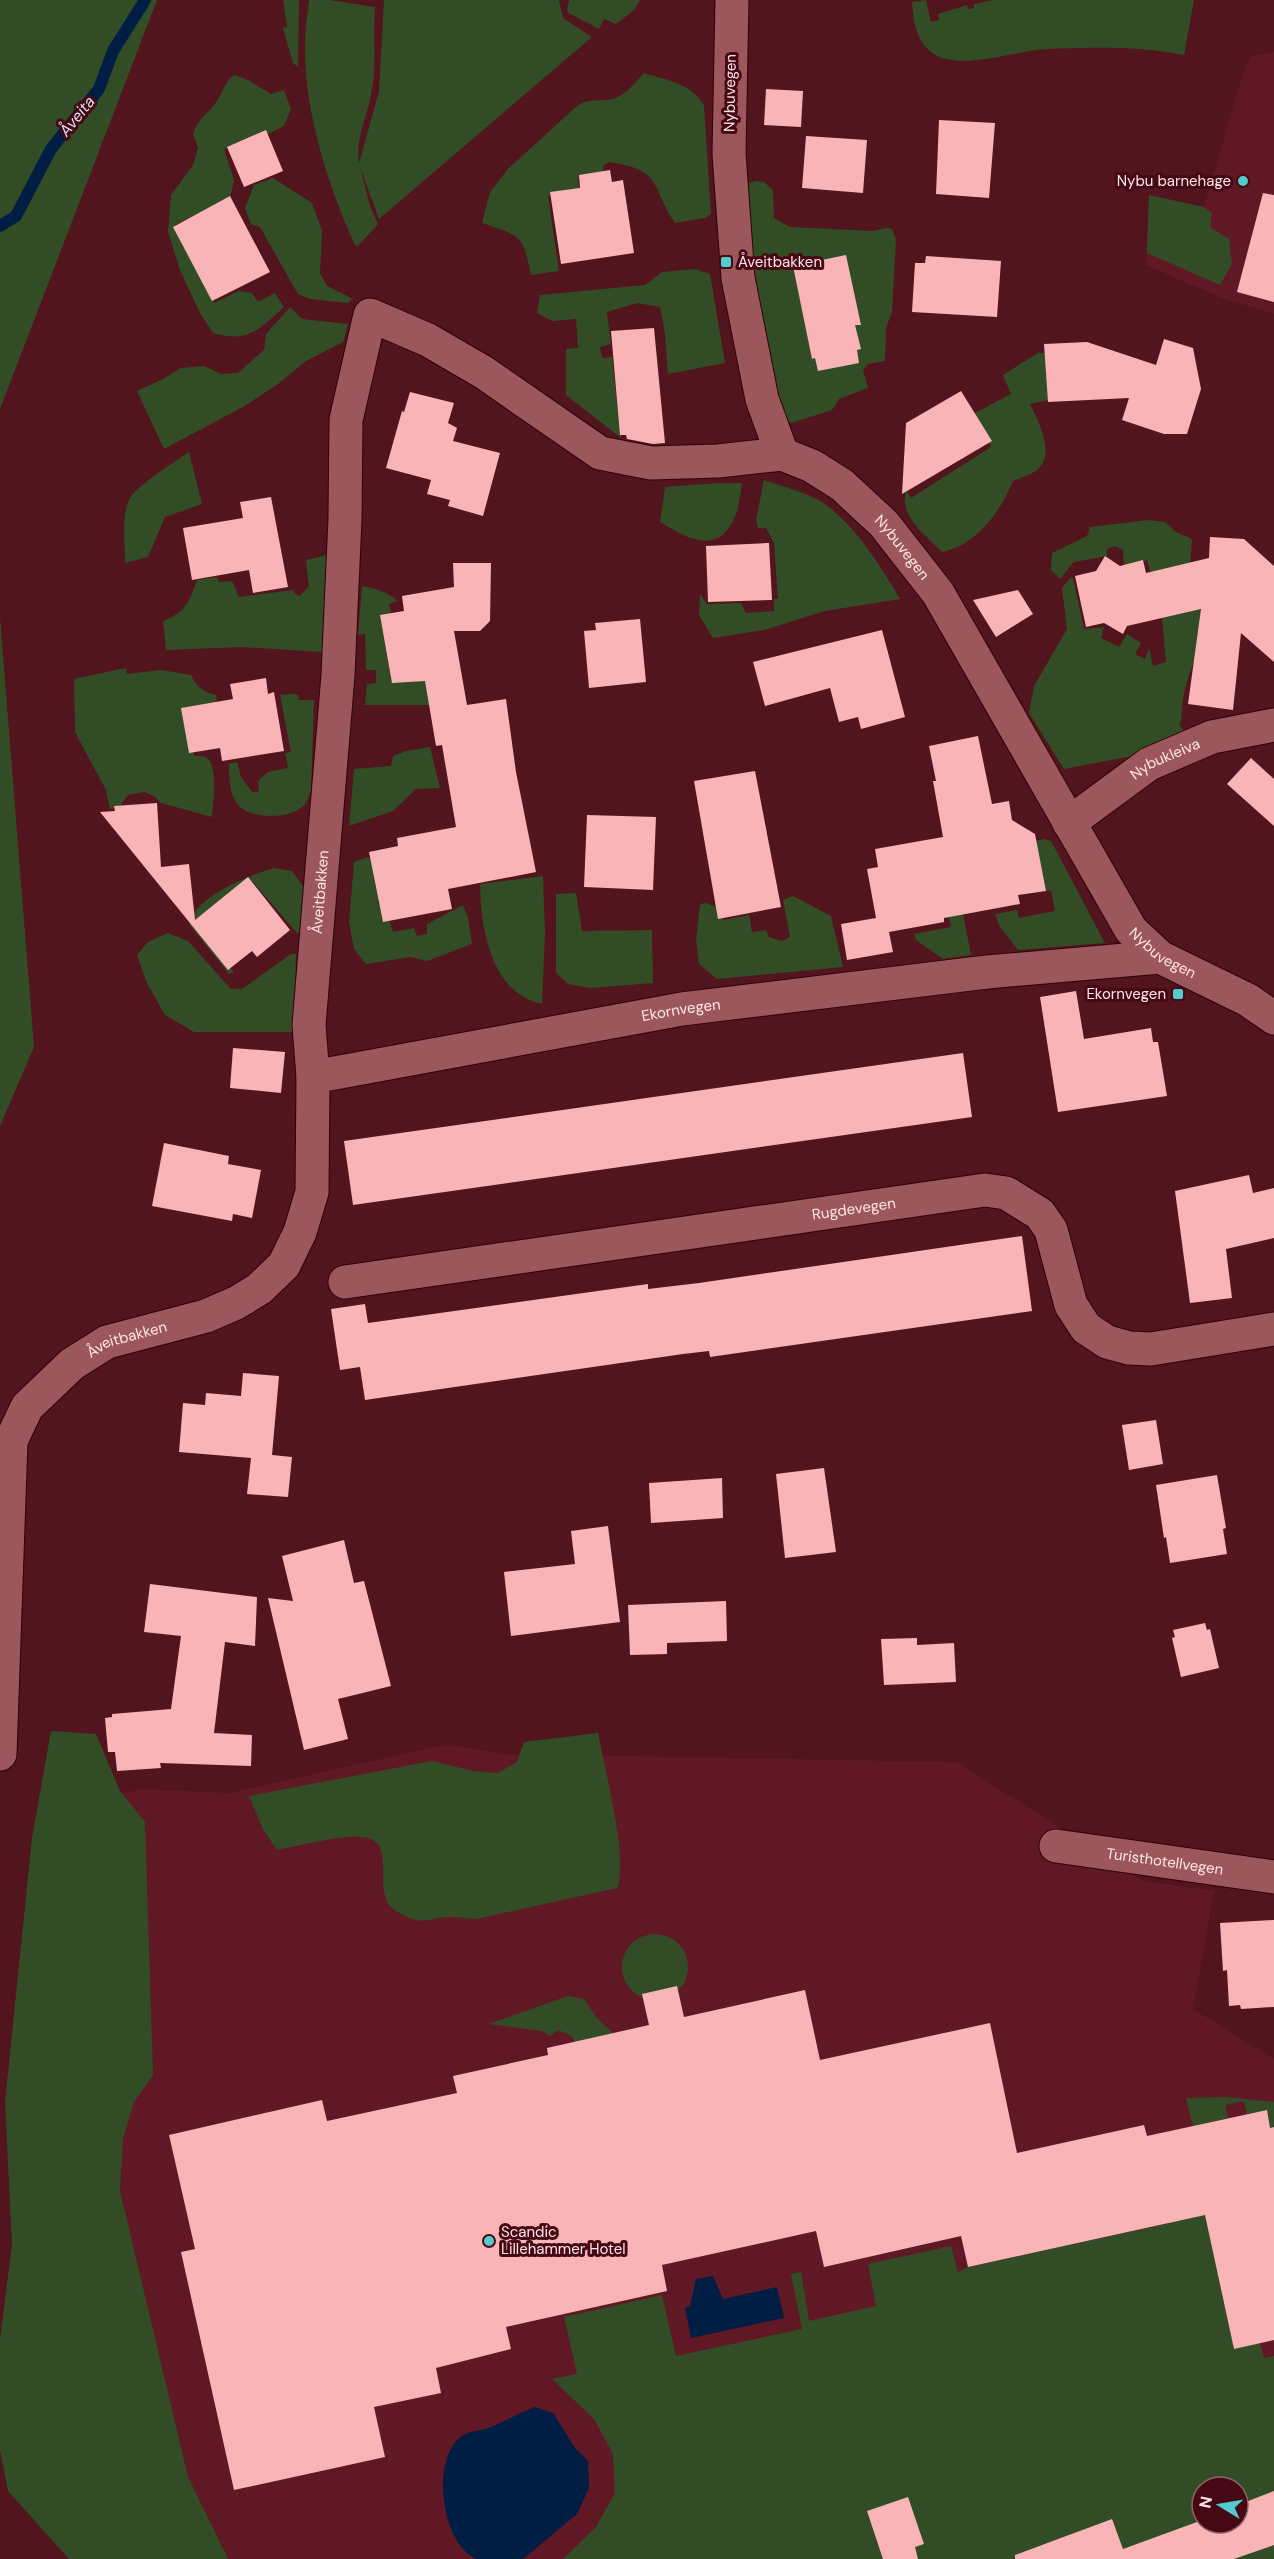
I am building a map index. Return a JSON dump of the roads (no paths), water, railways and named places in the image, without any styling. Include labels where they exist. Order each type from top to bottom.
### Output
[{"type":"street","name":"Nybuvegen","points":[[732,0],[729,154],[738,278],[762,399],[782,454],[812,466],[842,485],[884,524],[931,584],[1131,930],[1160,957],[1248,1000],[1274,1018]]},
{"type":"street","name":"Åveitbakken","points":[[0,1754],[11,1441],[27,1407],[72,1364],[107,1342],[206,1316],[237,1303],[259,1290],[284,1265],[300,1232],[312,1192],[313,1077],[309,1025],[338,675],[345,519],[346,420],[370,315],[428,340],[483,372],[600,453],[651,463],[717,461],[782,454]]},
{"type":"street","name":"Nybukleiva","points":[[1069,823],[1149,764],[1212,737],[1274,724]]},
{"type":"street","name":"Ekornvegen","points":[[313,1077],[682,1009],[987,972],[1160,957]]},
{"type":"street","name":"Rugdevegen","points":[[345,1282],[986,1190],[1006,1193],[1024,1202],[1040,1214],[1051,1230],[1071,1305],[1086,1328],[1107,1342],[1129,1348],[1151,1349],[1274,1329]]},
{"type":"street","name":"Turisthotellvegen","points":[[1056,1846],[1119,1857],[1274,1877]]},
{"type":"water","points":[[713,2276],[723,2299],[777,2287],[784,2318],[691,2338],[685,2308],[690,2306],[696,2279]]},
{"type":"water","points":[[535,2407],[553,2413],[575,2448],[588,2461],[589,2488],[577,2514],[523,2559],[476,2559],[464,2550],[448,2519],[443,2481],[452,2447],[465,2434],[488,2428]]},
{"type":"waterway","name":"Åveita","points":[[0,226],[16,216],[51,149],[99,89],[113,51],[145,0]]},
{"type":"place","name":"Nybu barnehage","points":[[1243,181]]},
{"type":"place","name":"Åveitbakken","points":[[726,262]]},
{"type":"place","name":"Ekornvegen","points":[[1178,994]]},
{"type":"place","name":"Scandic Lillehammer Hotel","points":[[489,2241]]}]
